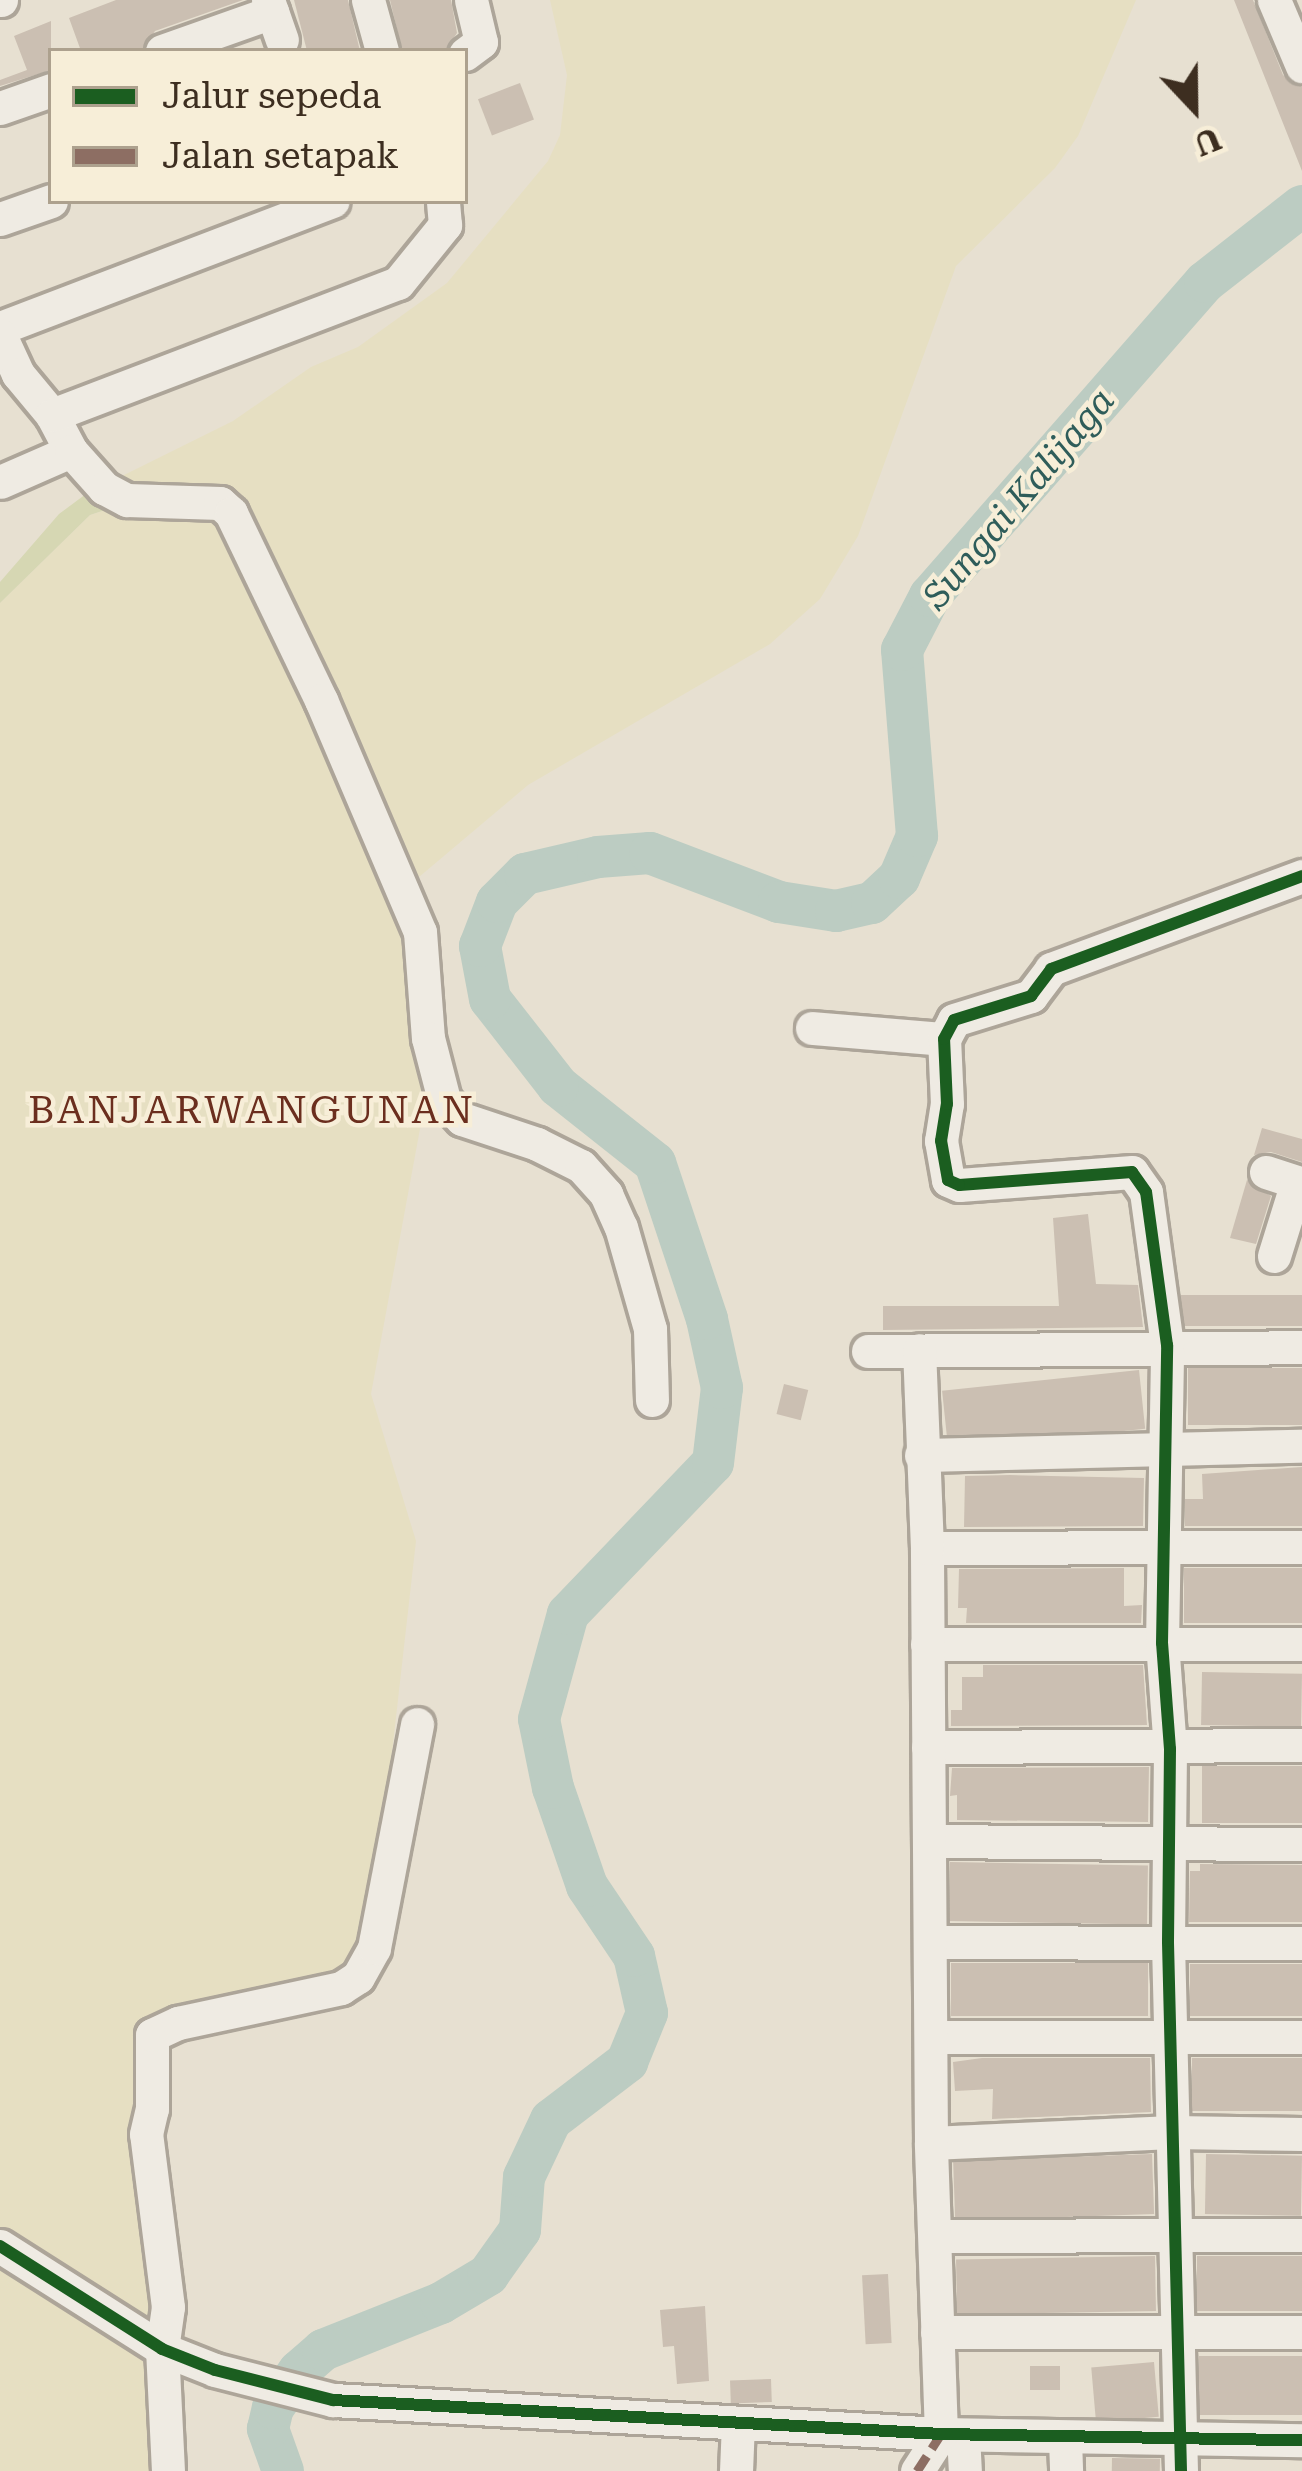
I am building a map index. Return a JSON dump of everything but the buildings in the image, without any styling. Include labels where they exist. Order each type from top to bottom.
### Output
[{"type":"street","points":[[368,0],[381,48]]},
{"type":"street","points":[[468,52],[482,42],[471,0]]},
{"type":"street","points":[[1274,0],[1302,66]]},
{"type":"street","points":[[172,48],[274,17]]},
{"type":"street","points":[[0,108],[48,91]]},
{"type":"street","points":[[0,219],[48,202]]},
{"type":"street","points":[[326,204],[4,351],[52,415],[71,451],[104,488],[127,500],[220,502],[231,513],[321,700],[419,932],[428,1038],[444,1100],[462,1118],[538,1144],[581,1166],[606,1194],[621,1227],[650,1329],[652,1400]]},
{"type":"street","points":[[52,415],[398,283],[445,225],[443,204]]},
{"type":"street","points":[[0,482],[71,451]]},
{"type":"street","points":[[1181,2456],[1174,2332],[1170,1749],[1162,1643],[1168,1345],[1146,1192],[1138,1175],[1093,1173],[959,1185],[948,1180],[941,1141],[947,1104],[944,1039],[954,1020],[1031,996],[1051,969],[1302,876]]},
{"type":"street","points":[[812,1028],[944,1039]]},
{"type":"street","points":[[1274,1256],[1288,1179]]},
{"type":"street","points":[[868,1351],[1302,1347]]},
{"type":"street","points":[[919,1350],[927,1548],[937,2332],[952,2435],[964,2471]]},
{"type":"street","points":[[921,1455],[1166,1445],[1302,1446]]},
{"type":"street","points":[[927,1548],[1162,1551],[1302,1547]]},
{"type":"street","points":[[927,1645],[1302,1644]]},
{"type":"street","points":[[168,2471],[162,2349],[168,2307],[146,2134],[152,2109],[152,2035],[178,2023],[341,1988],[358,1977],[374,1948],[417,1724]]},
{"type":"street","points":[[928,1747],[1302,1745]]},
{"type":"street","points":[[929,1841],[1302,1844]]},
{"type":"street","points":[[933,1942],[1302,1943]]},
{"type":"street","points":[[932,2037],[1302,2037]]},
{"type":"street","points":[[931,2143],[1172,2132],[1302,2134]]},
{"type":"street","points":[[935,2236],[1302,2234]]},
{"type":"street","points":[[0,2246],[162,2349],[333,2400],[952,2435],[1065,2455],[1300,2451]]},
{"type":"street","points":[[937,2332],[1302,2332]]},
{"type":"street","points":[[736,2471],[738,2423]]},
{"type":"street","points":[[917,2471],[952,2435]]},
{"type":"shaded area","points":[[550,0],[1136,0],[1078,136],[1055,168],[956,266],[858,536],[820,599],[770,644],[528,785],[419,877],[245,528],[147,496],[116,479],[233,421],[311,367],[358,347],[447,283],[548,161],[560,135],[567,75]]},
{"type":"shaded area","points":[[114,507],[212,508],[398,886],[427,1091],[371,1394],[416,1541],[370,1946],[330,1976],[145,2018],[138,2029],[157,2298],[152,2329],[0,2230],[0,603],[90,515]]},
{"type":"shaded area","points":[[0,2261],[156,2358],[163,2471],[0,2471]]},
{"type":"green space","points":[[90,491],[114,507],[90,515],[0,603],[0,582],[59,514]]},
{"type":"waterway","name":"Sungai Kalijaga","points":[[283,2471],[268,2429],[273,2408],[299,2371],[323,2350],[441,2303],[488,2275],[520,2230],[524,2177],[551,2120],[627,2062],[647,2013],[634,1956],[587,1886],[553,1788],[539,1719],[568,1614],[713,1463],[722,1388],[707,1319],[655,1163],[558,1086],[490,999],[480,946],[497,902],[525,874],[598,857],[650,853],[779,902],[836,911],[872,903],[899,878],[917,836],[902,650],[930,596],[1205,282],[1302,206]]},
{"type":"marked path","points":[[917,2471],[941,2434]]},
{"type":"cycle path","points":[[1181,2471],[1168,1941],[1170,1749],[1162,1643],[1167,1345],[1146,1192],[1132,1172],[959,1185],[948,1180],[941,1141],[947,1104],[944,1039],[954,1020],[1031,996],[1051,969],[1302,876]]},
{"type":"cycle path","points":[[0,2246],[162,2349],[215,2370],[333,2400],[941,2434],[1302,2440]]},
{"type":"district","name":"BANJARWANGUNAN","points":[[252,1110]]}]
